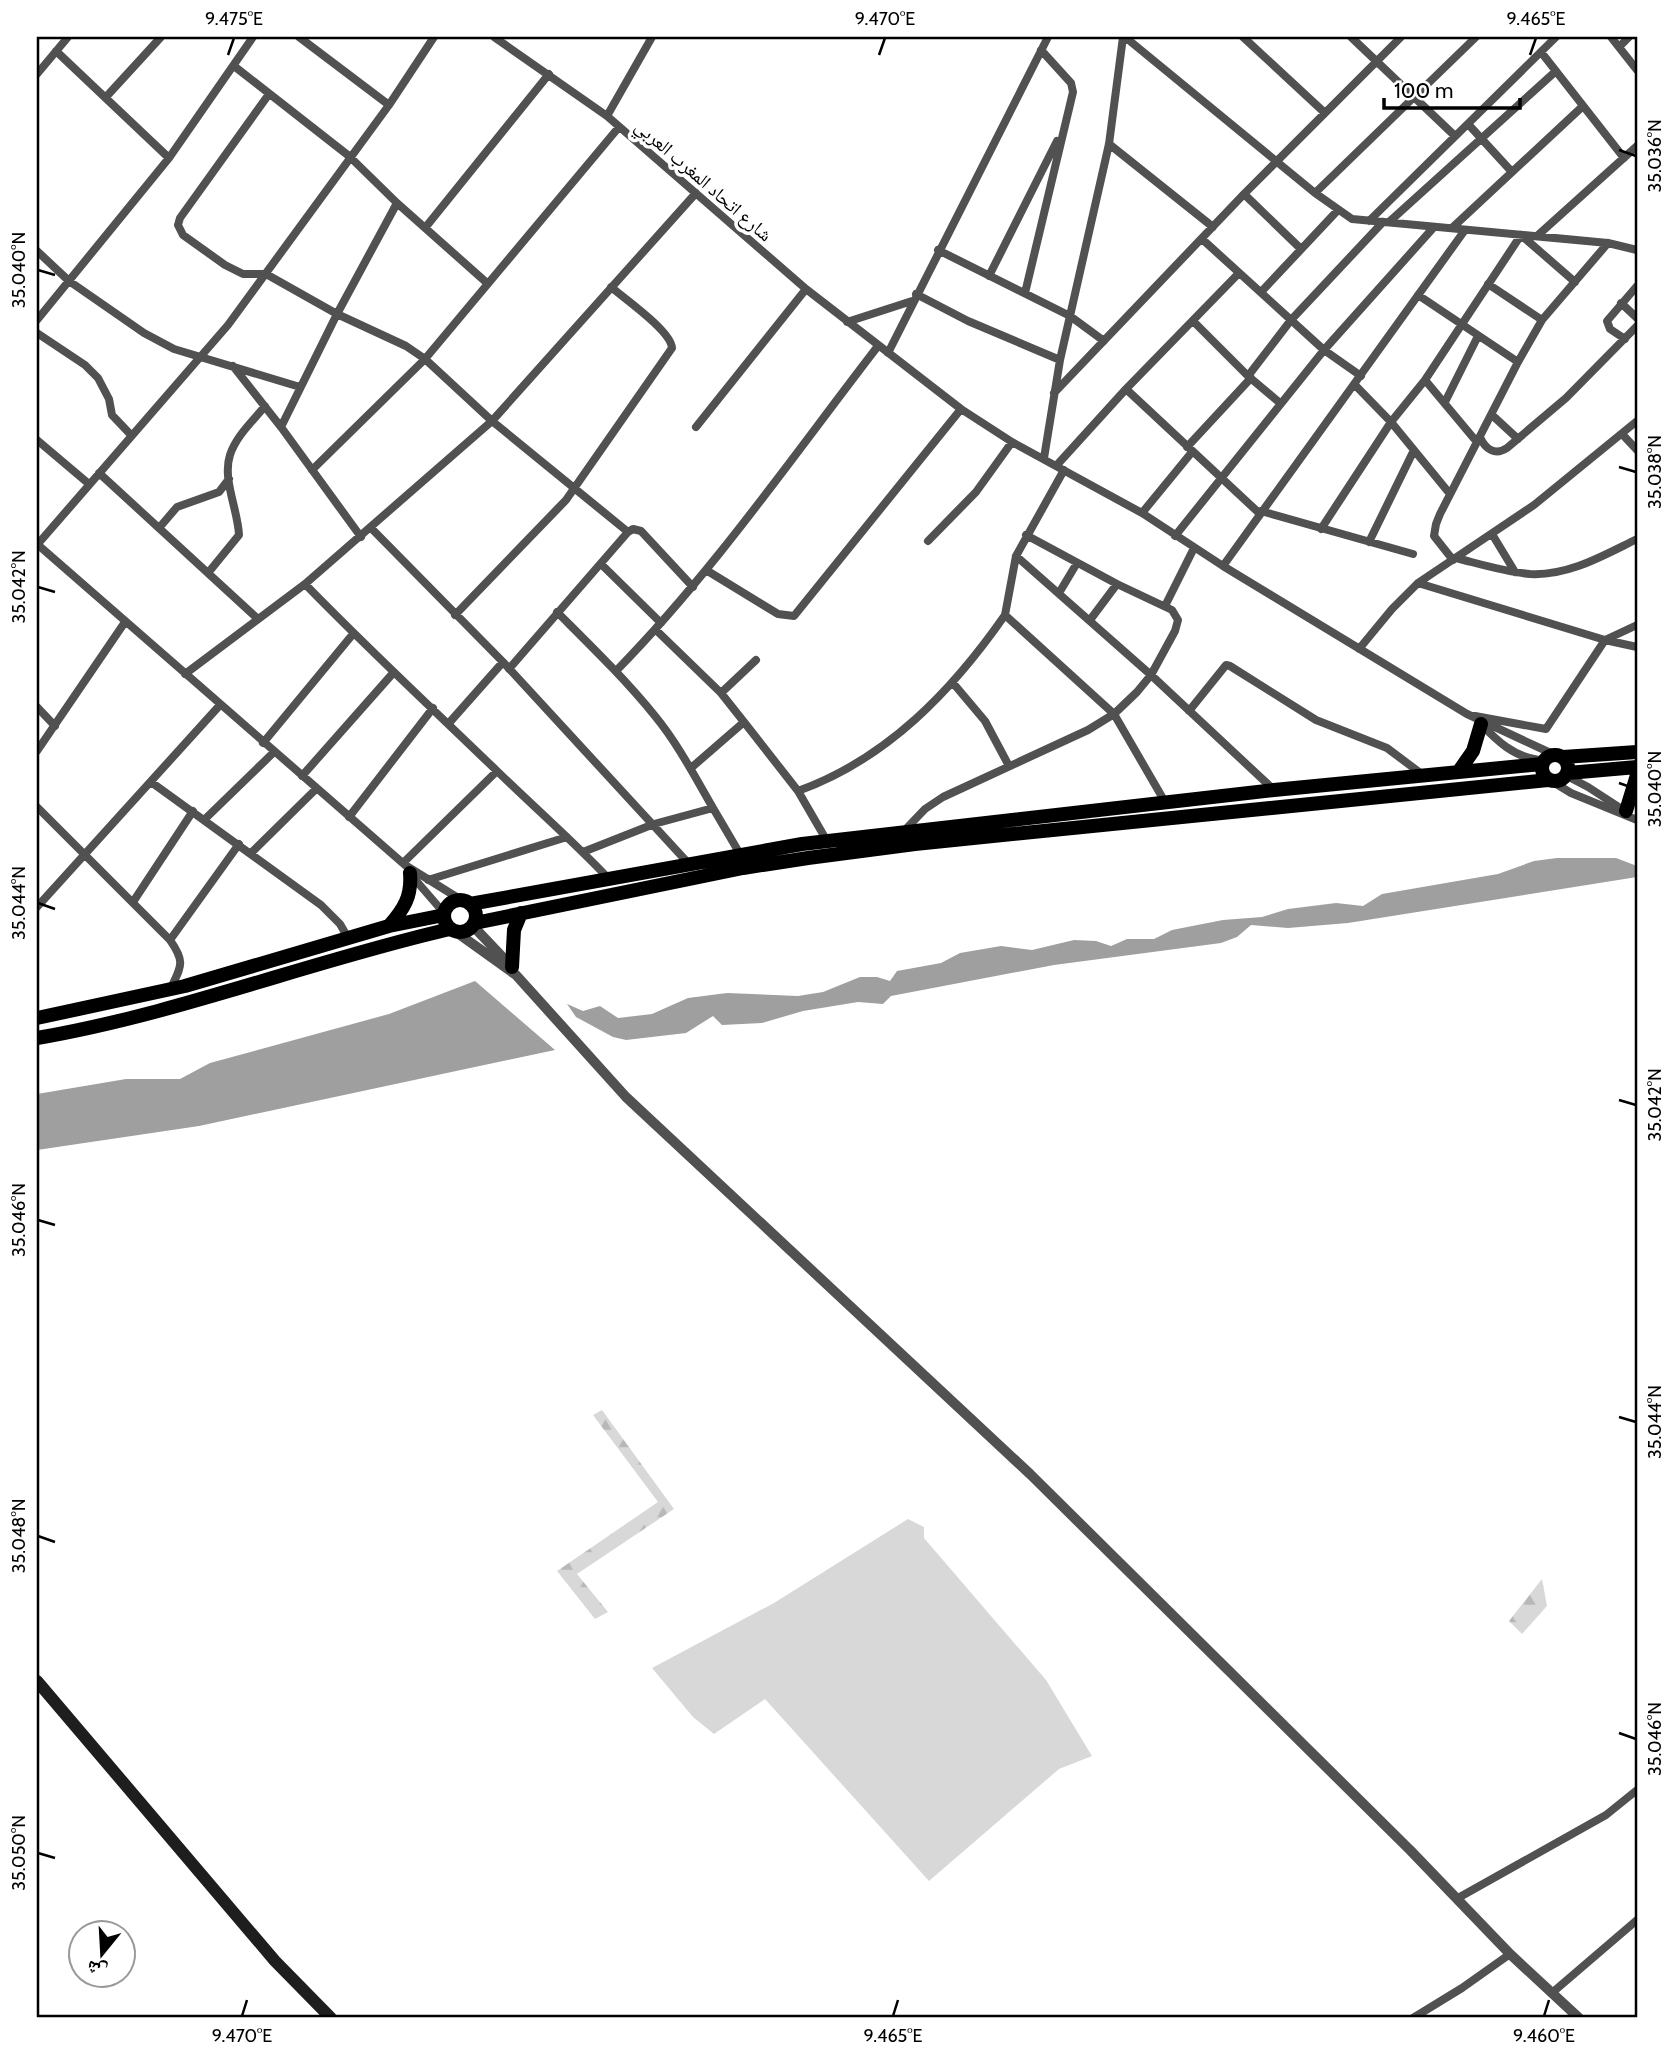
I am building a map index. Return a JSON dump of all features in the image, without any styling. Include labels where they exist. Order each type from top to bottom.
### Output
[{"type":"main road","points":[[1459,771],[1475,748],[1480,722]]},
{"type":"main road","points":[[453,931],[445,923],[444,914],[452,902],[609,879],[740,854],[827,841],[1165,802],[1637,752]]},
{"type":"main road","points":[[1551,759],[1568,766],[1559,778]]},
{"type":"main road","points":[[1551,759],[1542,771],[1559,778]]},
{"type":"main road","points":[[37,1038],[124,1021],[378,946],[453,931],[467,931],[474,925],[522,913],[743,868],[915,844],[1559,778],[1637,767]]},
{"type":"main road","points":[[1633,817],[1637,775]]},
{"type":"main road","points":[[389,926],[409,898],[411,887],[406,867]]},
{"type":"main road","points":[[466,902],[476,913],[474,925]]},
{"type":"main road","points":[[514,971],[514,930],[522,913]]},
{"type":"main road","points":[[37,1017],[170,990],[389,926],[444,914]]},
{"type":"main road","points":[[37,1682],[275,1961],[331,2018]]},
{"type":"street","points":[[106,97],[161,37]]},
{"type":"street","points":[[37,320],[169,158],[252,37]]},
{"type":"street","points":[[299,37],[389,105]]},
{"type":"street","points":[[434,37],[389,105],[349,156],[228,325],[37,545],[406,867],[444,914]]},
{"type":"street","name":"شارع اتحاد المغرب العربي","points":[[494,37],[607,116],[806,289],[961,409],[1012,442],[1142,513],[1223,566],[1480,722]]},
{"type":"street","points":[[607,116],[652,37]]},
{"type":"street","points":[[888,353],[1048,37]]},
{"type":"street","points":[[1044,458],[1060,360],[1109,144],[1124,37]]},
{"type":"street","points":[[1124,37],[1315,193],[1352,219],[1608,243],[1637,250]]},
{"type":"street","points":[[1243,37],[1325,113]]},
{"type":"street","points":[[1351,37],[1415,95],[1455,136]]},
{"type":"street","points":[[1054,393],[1244,194],[1401,37]]},
{"type":"street","points":[[1315,193],[1476,37]]},
{"type":"street","points":[[1369,220],[1556,37]]},
{"type":"street","points":[[1611,37],[1637,70]]},
{"type":"street","points":[[1619,47],[1629,37]]},
{"type":"street","points":[[37,74],[63,38]]},
{"type":"street","points":[[1025,293],[1073,88],[1041,50]]},
{"type":"street","points":[[56,51],[169,158]]},
{"type":"street","points":[[1541,52],[1624,158]]},
{"type":"street","points":[[234,66],[349,156],[397,203],[487,282]]},
{"type":"street","points":[[1142,513],[1291,320],[1386,222],[1556,71]]},
{"type":"street","points":[[425,228],[549,74]]},
{"type":"street","points":[[269,94],[180,218],[180,232],[233,270],[243,274],[266,274],[425,359],[492,421],[628,532]]},
{"type":"street","points":[[1452,228],[1583,106]]},
{"type":"street","points":[[1468,124],[1512,172]]},
{"type":"street","points":[[312,470],[425,359],[619,127]]},
{"type":"street","points":[[989,276],[1064,127]]},
{"type":"street","points":[[1109,144],[1213,227]]},
{"type":"street","points":[[1536,236],[1637,146]]},
{"type":"street","points":[[185,674],[305,584],[492,421],[696,193]]},
{"type":"street","points":[[1244,194],[1301,250]]},
{"type":"street","points":[[281,426],[397,203]]},
{"type":"street","points":[[1261,292],[1339,210]]},
{"type":"street","points":[[1175,536],[1324,350],[1434,227]]},
{"type":"street","points":[[1223,566],[1465,230]]},
{"type":"street","points":[[1521,235],[1576,282]]},
{"type":"street","points":[[1321,529],[1391,422],[1425,380],[1521,235]]},
{"type":"street","points":[[1202,239],[1324,350],[1361,376]]},
{"type":"street","points":[[1608,243],[1542,320],[1450,494],[1436,524],[1434,536],[1455,559],[1515,572],[1549,573],[1575,567],[1637,539]]},
{"type":"street","points":[[938,250],[1070,316],[1104,341]]},
{"type":"street","points":[[37,251],[69,281],[144,333],[174,349],[300,387]]},
{"type":"street","points":[[798,791],[843,771],[894,737],[917,720],[953,683],[980,651],[1004,615],[1016,556],[1060,468],[1126,389],[1239,273]]},
{"type":"street","points":[[1488,284],[1542,320]]},
{"type":"street","points":[[1625,340],[1610,329],[1608,318],[1637,286]]},
{"type":"street","points":[[456,615],[566,500],[673,348],[672,342],[659,328],[611,287]]},
{"type":"street","points":[[696,427],[806,289]]},
{"type":"street","points":[[1418,295],[1518,362]]},
{"type":"street","points":[[847,322],[914,298],[1060,360]]},
{"type":"street","points":[[1621,303],[1637,318]]},
{"type":"street","points":[[1193,321],[1249,377],[1280,403]]},
{"type":"street","points":[[1425,380],[1485,446],[1498,452],[1518,439],[1566,398],[1637,326]]},
{"type":"street","points":[[37,333],[85,365],[99,378],[112,415],[131,435]]},
{"type":"street","points":[[1445,402],[1478,336]]},
{"type":"street","points":[[616,671],[659,626],[706,570],[877,346]]},
{"type":"street","points":[[233,366],[281,426],[361,537]]},
{"type":"street","points":[[1355,385],[1391,422],[1450,494]]},
{"type":"street","points":[[1126,389],[1222,480],[1260,512],[1413,554]]},
{"type":"street","points":[[208,573],[239,535],[238,517],[229,479],[229,456],[237,439],[265,406]]},
{"type":"street","points":[[706,570],[778,614],[794,616],[961,409]]},
{"type":"street","points":[[1492,415],[1518,439]]},
{"type":"street","points":[[1359,649],[1392,609],[1419,583],[1534,505],[1637,421]]},
{"type":"street","points":[[1622,434],[1637,450]]},
{"type":"street","points":[[37,440],[89,484]]},
{"type":"street","points":[[928,541],[976,492],[1012,442]]},
{"type":"street","points":[[1369,542],[1414,450]]},
{"type":"street","points":[[99,473],[258,619]]},
{"type":"street","points":[[159,528],[177,507],[219,492],[229,479]]},
{"type":"street","points":[[371,528],[506,666],[689,864]]},
{"type":"street","points":[[449,723],[506,666],[633,529],[640,531],[693,586]]},
{"type":"street","points":[[1492,534],[1515,572]]},
{"type":"street","points":[[902,832],[925,808],[943,797],[1088,730],[1114,714],[1151,675],[1177,626],[1175,613],[1165,606],[1117,584],[1026,535]]},
{"type":"street","points":[[1165,606],[1194,548]]},
{"type":"street","points":[[1016,556],[1151,675],[1274,790]]},
{"type":"street","points":[[1059,593],[1077,563]]},
{"type":"street","points":[[601,564],[721,693],[798,791],[827,841]]},
{"type":"street","points":[[1419,583],[1605,640],[1637,647]]},
{"type":"street","points":[[305,584],[353,634],[609,879]]},
{"type":"street","points":[[1090,620],[1117,584]]},
{"type":"street","points":[[557,612],[616,671],[656,717],[691,768],[740,854]]},
{"type":"street","points":[[1004,615],[1114,714],[1165,802]]},
{"type":"street","points":[[37,751],[125,622]]},
{"type":"street","points":[[1468,714],[1546,729],[1605,640],[1637,625]]},
{"type":"street","points":[[263,743],[353,634]]},
{"type":"street","points":[[721,693],[756,660]]},
{"type":"street","points":[[1189,711],[1226,665],[1240,671],[1316,720],[1387,748],[1423,775]]},
{"type":"street","points":[[302,776],[394,672]]},
{"type":"street","points":[[953,683],[985,721],[1010,766]]},
{"type":"street","points":[[37,907],[220,705]]},
{"type":"street","points":[[37,707],[55,726]]},
{"type":"street","points":[[349,817],[433,708]]},
{"type":"street","points":[[691,768],[744,722]]},
{"type":"street","points":[[1480,722],[1551,759]]},
{"type":"street","points":[[1480,722],[1494,738],[1515,753],[1527,758],[1551,759]]},
{"type":"street","points":[[205,819],[274,752]]},
{"type":"street","points":[[406,867],[497,771]]},
{"type":"street","points":[[1559,778],[1571,793],[1633,817]]},
{"type":"street","points":[[1559,778],[1633,817]]},
{"type":"street","points":[[151,782],[321,905],[340,924],[348,939]]},
{"type":"street","points":[[251,853],[316,789]]},
{"type":"street","points":[[37,807],[170,940],[181,955],[180,968],[170,990]]},
{"type":"street","points":[[583,852],[654,824],[713,808]]},
{"type":"street","points":[[133,902],[193,811]]},
{"type":"street","points":[[428,880],[567,836]]},
{"type":"street","points":[[170,940],[239,844]]},
{"type":"street","points":[[406,867],[466,902]]},
{"type":"street","points":[[474,925],[626,1097],[1030,1474],[1458,1898],[1510,1954],[1579,2018]]},
{"type":"street","points":[[453,931],[514,971]]},
{"type":"street","points":[[1458,1898],[1606,1815],[1637,1790]]},
{"type":"street","points":[[1553,1993],[1637,1920]]},
{"type":"street","points":[[1413,2018],[1510,1954]]},
{"type":"green space","points":[[602,1410],[674,1509],[577,1574],[608,1612],[595,1619],[557,1571],[658,1502],[593,1415]]},
{"type":"green space","points":[[908,1519],[924,1527],[924,1538],[1046,1680],[1092,1756],[1059,1769],[929,1881],[765,1699],[714,1734],[693,1717],[652,1668],[774,1603]]},
{"type":"green space","points":[[1542,1579],[1547,1606],[1522,1634],[1509,1621]]},
{"type":"shaded area","points":[[1557,858],[1616,858],[1637,866],[1637,877],[1348,923],[1288,928],[1251,925],[1237,937],[1221,943],[1054,965],[891,996],[883,1004],[858,1002],[803,1011],[762,1023],[722,1025],[713,1016],[686,1033],[626,1040],[613,1037],[576,1017],[567,1004],[583,1011],[600,1006],[618,1018],[652,1014],[688,998],[727,993],[798,996],[823,992],[860,977],[877,977],[890,981],[897,971],[941,963],[960,953],[1001,946],[1032,950],[1074,940],[1096,941],[1111,946],[1127,939],[1154,939],[1172,930],[1223,920],[1262,917],[1288,909],[1336,903],[1363,906],[1382,894],[1498,874],[1534,861]]},
{"type":"shaded area","points":[[475,981],[555,1050],[199,1126],[37,1150],[37,1094],[126,1079],[180,1079],[210,1063],[389,1014]]}]
